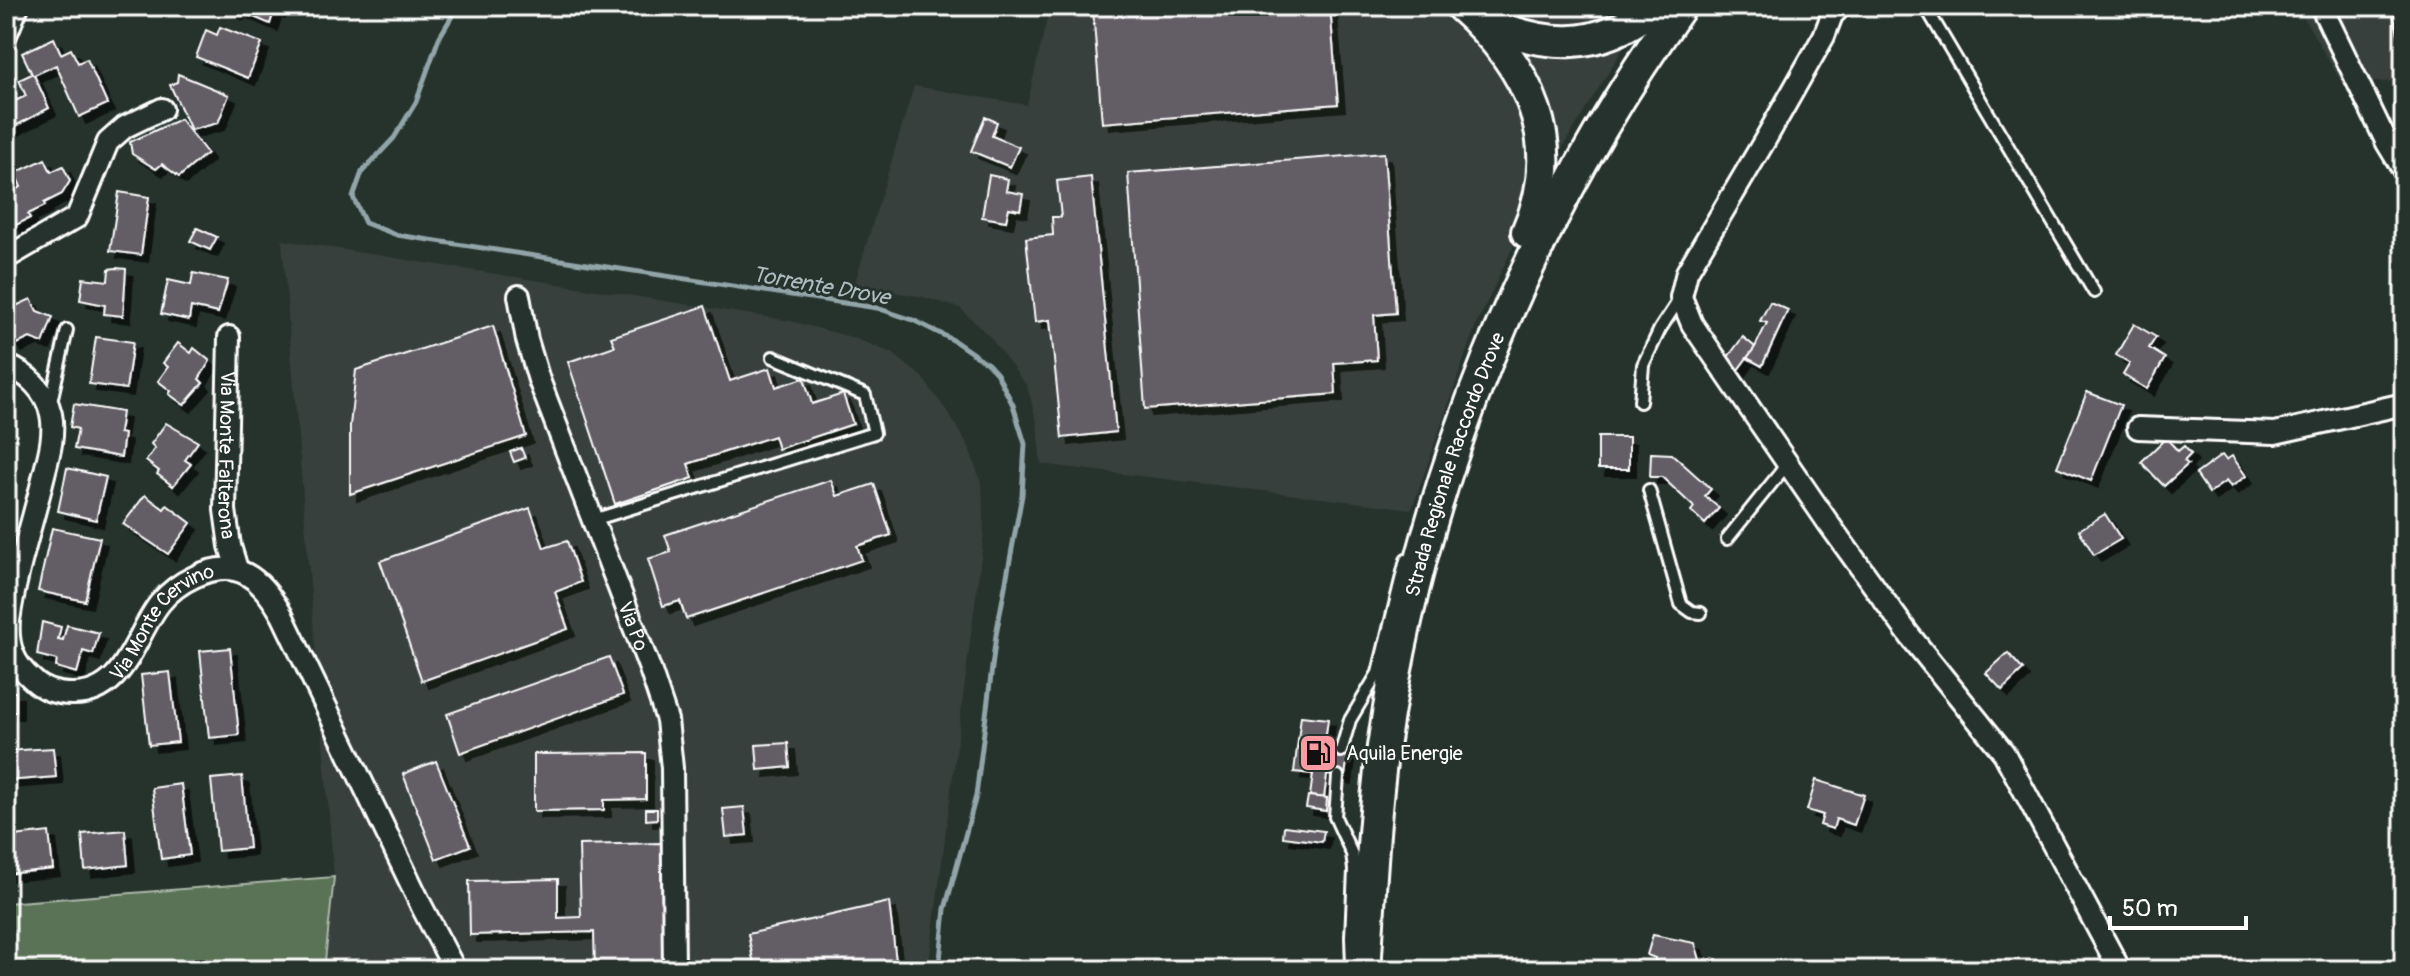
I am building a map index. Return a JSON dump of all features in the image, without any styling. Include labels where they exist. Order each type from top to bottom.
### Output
[{"type":"main road","points":[[1465,10],[1511,33],[1560,42],[1584,40],[1622,29],[1654,6]]},
{"type":"main road","name":"Strada Regionale Raccordo Drove","points":[[1365,970],[1385,739],[1407,624],[1441,492],[1467,414],[1522,280],[1563,194],[1595,137],[1681,6]]},
{"type":"main road","points":[[1595,137],[1631,101],[1699,6]]},
{"type":"main road","points":[[1465,10],[1517,71],[1529,91],[1540,123],[1544,162],[1534,214],[1473,355],[1467,414]]},
{"type":"street","points":[[1841,6],[1832,15],[1824,36],[1687,272],[1681,297],[1692,324],[1910,636],[2004,753],[2120,970]]},
{"type":"street","points":[[1824,36],[1858,6]]},
{"type":"street","points":[[2321,6],[2404,172]]},
{"type":"street","points":[[6,35],[21,8]]},
{"type":"street","points":[[6,258],[77,217],[108,142],[125,127],[162,109]]},
{"type":"street","name":"Via Po","points":[[519,296],[534,364],[667,720],[672,768],[674,970]]},
{"type":"street","name":"Via Monte Falterona","points":[[229,337],[225,510],[237,569]]},
{"type":"street","points":[[6,365],[30,380],[49,408]]},
{"type":"street","points":[[2138,428],[2275,433],[2404,404]]},
{"type":"street","name":"Via Monte Cervino","points":[[49,408],[50,444],[12,602],[8,630],[12,655],[33,680],[48,690],[64,694],[89,693],[103,687],[123,668],[152,614],[171,591],[185,581],[224,568],[237,569],[257,581],[282,615],[455,970]]},
{"type":"lane","points":[[1925,6],[2094,292]]},
{"type":"lane","points":[[1640,402],[1643,365],[1660,329],[1681,297]]},
{"type":"lane","points":[[49,408],[67,330]]},
{"type":"lane","points":[[593,520],[874,433],[865,395],[773,357]]},
{"type":"lane","points":[[1727,539],[1788,463]]},
{"type":"lane","points":[[1649,490],[1681,604],[1692,612],[1701,613]]},
{"type":"lane","points":[[1418,522],[1441,492]]},
{"type":"lane","points":[[1341,751],[1350,720],[1378,673],[1409,546]]},
{"type":"lane","points":[[1338,776],[1335,817],[1352,854],[1354,870],[1353,970]]},
{"type":"shaded area","points":[[1050,6],[1649,6],[1554,161],[1475,327],[1412,509],[1041,464],[1037,422],[1027,386],[990,337],[960,308],[919,296],[854,286],[914,86],[1027,105]]},
{"type":"shaded area","points":[[2297,6],[2404,6],[2404,81],[2342,83]]},
{"type":"shaded area","points":[[282,240],[790,321],[851,337],[892,353],[922,377],[968,445],[982,485],[984,533],[928,970],[324,970],[334,877]]},
{"type":"green space","points":[[334,877],[324,970],[6,970],[6,903]]},
{"type":"building","points":[[225,6],[280,6],[278,12],[274,11],[270,24]]},
{"type":"building","points":[[1139,6],[1330,6],[1338,104],[1102,123],[1093,10]]},
{"type":"building","points":[[2391,6],[2404,6],[2404,58]]},
{"type":"building","points":[[220,27],[262,43],[248,78],[196,57],[206,30],[217,35]]},
{"type":"building","points":[[54,38],[61,54],[71,49],[78,63],[87,59],[107,104],[79,117],[56,65],[34,75],[49,108],[10,129],[6,121],[6,105],[26,96],[19,80],[32,74],[22,53]]},
{"type":"building","points":[[178,74],[229,95],[218,123],[191,130],[170,85],[177,82]]},
{"type":"building","points":[[985,117],[997,122],[992,136],[1019,147],[1010,167],[971,151]]},
{"type":"building","points":[[180,119],[207,153],[179,177],[162,164],[156,169],[132,154],[130,142]]},
{"type":"building","points":[[1384,153],[1396,313],[1374,315],[1377,360],[1334,363],[1336,394],[1145,409],[1128,173]]},
{"type":"building","points":[[45,159],[51,172],[63,166],[70,181],[62,194],[44,203],[45,206],[28,214],[30,218],[14,226],[6,209],[6,194],[21,187],[15,173]]},
{"type":"building","points":[[989,175],[1008,179],[1006,191],[1023,194],[1020,210],[1009,208],[1006,221],[982,217]]},
{"type":"building","points":[[1091,177],[1116,432],[1062,438],[1050,320],[1035,322],[1026,238],[1053,235],[1052,217],[1061,217],[1057,181]]},
{"type":"building","points":[[119,192],[149,197],[141,255],[110,251]]},
{"type":"building","points":[[197,228],[217,237],[210,250],[190,241]]},
{"type":"building","points":[[109,269],[126,269],[123,316],[104,314],[105,305],[80,300],[83,278],[108,281]]},
{"type":"building","points":[[193,273],[228,280],[218,313],[191,307],[189,320],[161,314],[168,280],[191,285]]},
{"type":"building","points":[[31,299],[37,311],[53,317],[43,343],[30,338],[15,345],[6,330],[6,302],[16,306]]},
{"type":"building","points":[[1770,302],[1788,310],[1762,366],[1747,358],[1767,323],[1760,321]]},
{"type":"building","points":[[705,306],[730,381],[770,368],[776,387],[804,378],[812,404],[843,394],[853,424],[778,449],[774,436],[688,464],[693,478],[615,504],[568,362],[615,346],[611,337]]},
{"type":"building","points":[[2134,324],[2156,337],[2149,348],[2165,358],[2147,389],[2123,375],[2130,363],[2116,355]]},
{"type":"building","points":[[493,326],[526,436],[350,494],[350,426],[356,370]]},
{"type":"building","points":[[96,337],[133,342],[126,389],[89,384]]},
{"type":"building","points":[[1743,337],[1755,347],[1737,371],[1725,361]]},
{"type":"building","points":[[178,343],[191,353],[194,348],[210,361],[199,379],[203,383],[184,405],[158,381],[168,367],[163,363]]},
{"type":"building","points":[[2087,392],[2121,405],[2091,481],[2057,467]]},
{"type":"building","points":[[74,404],[122,412],[119,433],[124,434],[121,457],[74,449],[78,429],[70,427]]},
{"type":"building","points":[[166,423],[198,442],[185,460],[191,464],[173,486],[146,461],[155,448],[151,444]]},
{"type":"building","points":[[1598,437],[1629,437],[1629,469],[1598,469]]},
{"type":"building","points":[[2166,438],[2178,451],[2184,446],[2191,454],[2184,461],[2188,464],[2164,486],[2141,462]]},
{"type":"building","points":[[521,448],[525,458],[514,462],[510,452]]},
{"type":"building","points":[[1651,453],[1672,454],[1711,489],[1705,496],[1719,508],[1705,524],[1691,511],[1694,507],[1662,477],[1650,477]]},
{"type":"building","points":[[2222,455],[2226,460],[2232,456],[2246,476],[2231,487],[2226,481],[2209,493],[2196,474]]},
{"type":"building","points":[[67,468],[106,477],[96,520],[58,511]]},
{"type":"building","points":[[831,480],[837,496],[874,484],[891,535],[857,546],[862,560],[686,619],[680,601],[663,606],[648,559],[671,552],[665,535]]},
{"type":"building","points":[[145,495],[164,509],[167,505],[191,523],[168,554],[123,524]]},
{"type":"building","points":[[530,508],[544,548],[567,541],[581,582],[555,592],[568,629],[422,681],[380,561]]},
{"type":"building","points":[[2105,514],[2121,539],[2094,555],[2079,530]]},
{"type":"building","points":[[52,528],[100,538],[85,601],[38,591]]},
{"type":"building","points":[[42,622],[61,627],[58,639],[63,640],[67,625],[99,633],[93,654],[83,651],[77,673],[56,667],[57,660],[37,655]]},
{"type":"building","points":[[230,648],[239,735],[209,738],[200,651]]},
{"type":"building","points":[[2008,653],[2023,670],[2002,690],[1986,673]]},
{"type":"building","points":[[609,657],[623,695],[460,753],[447,714]]},
{"type":"building","points":[[170,672],[178,742],[149,745],[141,675]]},
{"type":"building","points":[[6,682],[7,692],[16,692],[16,712],[6,712]]},
{"type":"building","points":[[1301,716],[1328,719],[1324,749],[1348,752],[1345,777],[1327,775],[1324,798],[1310,796],[1313,774],[1294,772]]},
{"type":"building","points":[[788,743],[790,767],[758,770],[756,745]]},
{"type":"building","points":[[53,748],[56,777],[6,781],[6,751]]},
{"type":"building","points":[[646,753],[646,799],[604,800],[604,810],[534,811],[534,754]]},
{"type":"building","points":[[436,761],[470,846],[436,859],[403,774]]},
{"type":"building","points":[[242,776],[249,848],[218,851],[211,779]]},
{"type":"building","points":[[1816,780],[1864,795],[1854,825],[1836,819],[1833,829],[1820,825],[1823,815],[1807,810]]},
{"type":"building","points":[[181,784],[190,855],[161,859],[152,788]]},
{"type":"building","points":[[1308,796],[1327,798],[1326,811],[1306,808]]},
{"type":"building","points":[[744,807],[747,835],[726,837],[723,809]]},
{"type":"building","points":[[646,809],[657,809],[657,819],[646,820]]},
{"type":"building","points":[[1284,826],[1324,831],[1322,842],[1283,837]]},
{"type":"building","points":[[125,830],[128,865],[85,870],[82,834]]},
{"type":"building","points":[[49,832],[53,869],[6,874],[6,837]]},
{"type":"building","points":[[661,843],[663,970],[595,970],[594,932],[470,935],[469,881],[558,879],[558,918],[581,917],[579,845]]},
{"type":"building","points":[[889,902],[897,970],[755,970],[748,934]]},
{"type":"building","points":[[1653,935],[1695,943],[1703,970],[1656,970],[1655,958],[1647,955]]},
{"type":"waterway","name":"Torrente Drove","points":[[458,6],[439,38],[416,102],[394,138],[362,172],[353,197],[365,223],[397,235],[877,308],[913,320],[953,340],[988,364],[997,374],[1013,405],[1025,444],[1022,495],[996,635],[976,796],[945,909],[939,970]]},
{"type":"place","name":"Aquila Energie","points":[[1318,753]]}]
